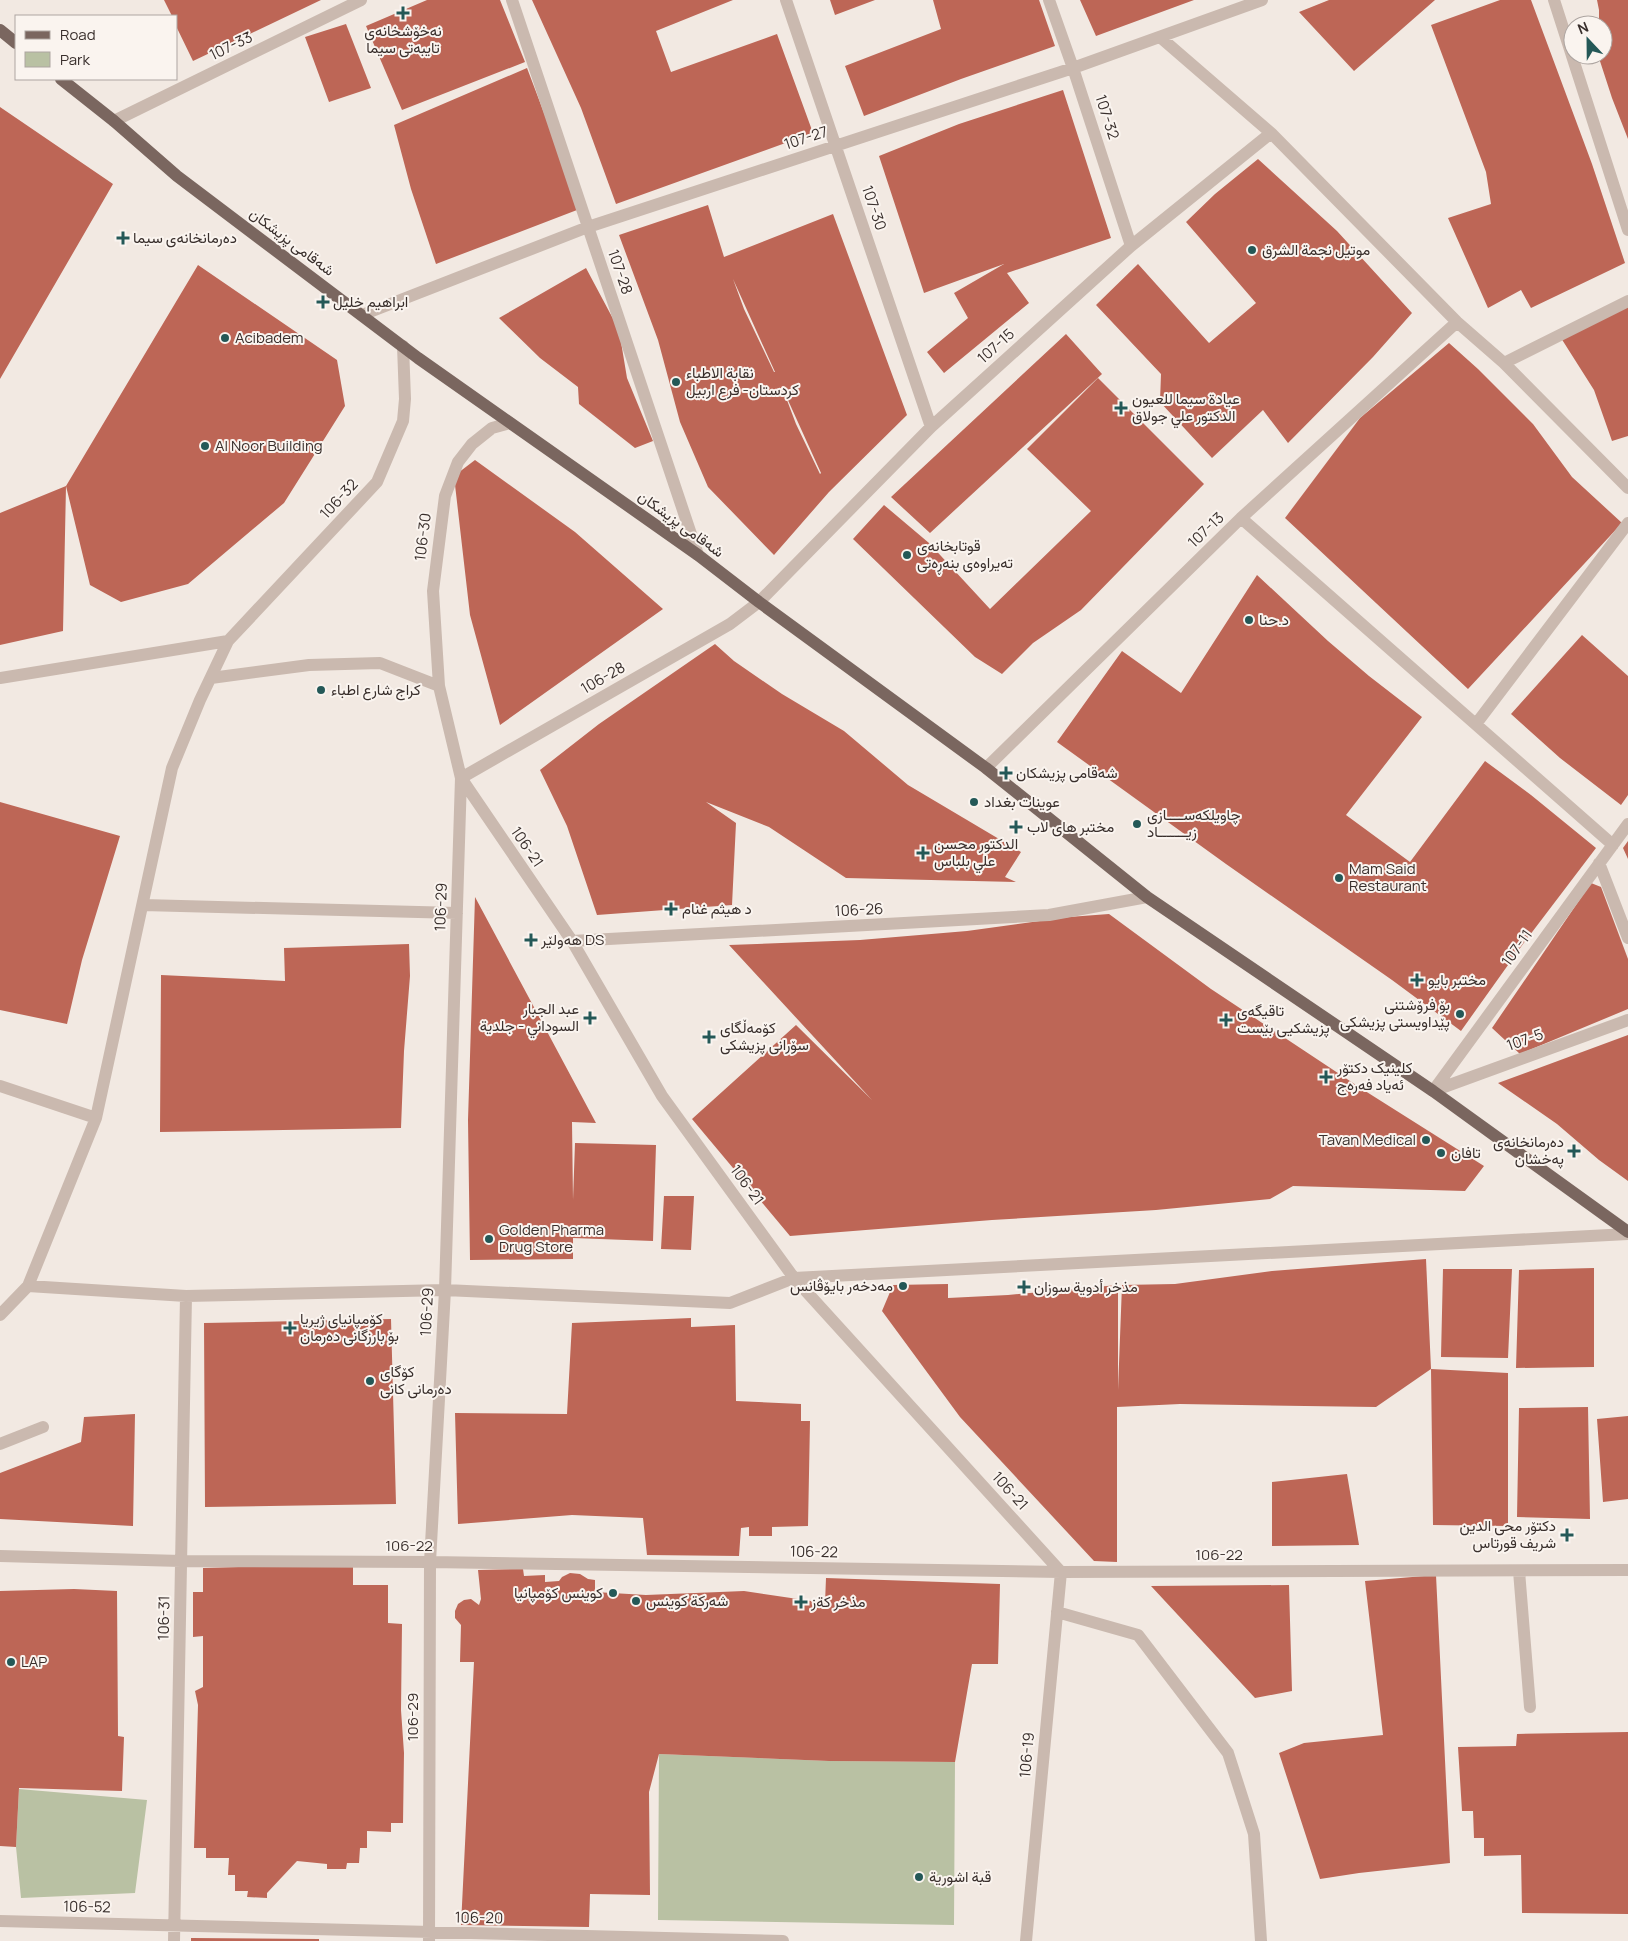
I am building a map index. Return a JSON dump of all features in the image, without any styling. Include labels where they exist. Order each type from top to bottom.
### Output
[{"type":"main road","points":[[0,30],[15,42]]},
{"type":"main road","name":"شەقامی پزیشکان","points":[[62,80],[114,121],[177,176],[403,346],[698,555],[759,602],[986,768],[1147,897],[1433,1091],[1628,1233]]},
{"type":"street","name":"107-33","points":[[114,121],[361,0]]},
{"type":"street","name":"107-28","points":[[512,0],[698,555]]},
{"type":"street","name":"107-30","points":[[786,0],[931,427]]},
{"type":"street","name":"107-32","points":[[1049,0],[1074,68],[1131,246]]},
{"type":"street","name":"107-27","points":[[362,315],[588,227],[1074,68],[1262,0]]},
{"type":"street","points":[[1554,0],[1628,230]]},
{"type":"street","points":[[1160,36],[1271,133],[1457,322],[1504,363],[1628,488]]},
{"type":"street","name":"107-15","points":[[759,602],[931,427],[1131,246],[1271,133]]},
{"type":"street","points":[[1504,363],[1628,300]]},
{"type":"street","name":"107-13","points":[[986,768],[1241,518],[1457,322]]},
{"type":"street","name":"106-32","points":[[28,1286],[96,1118],[172,768],[210,678],[228,641],[377,482],[403,421],[403,346]]},
{"type":"street","name":"106-30","points":[[439,686],[433,591],[445,496],[458,462],[472,444],[492,428],[510,423]]},
{"type":"street","points":[[1241,518],[1613,845]]},
{"type":"street","points":[[1476,724],[1628,523]]},
{"type":"street","name":"106-28","points":[[461,778],[730,624],[759,602]]},
{"type":"street","points":[[0,678],[228,641]]},
{"type":"street","points":[[210,678],[309,665],[380,663],[439,686]]},
{"type":"street","name":"106-29","points":[[429,1937],[430,1562],[445,1290],[461,778],[439,686]]},
{"type":"street","name":"106-21","points":[[461,778],[572,942],[662,1096],[794,1278],[1061,1572]]},
{"type":"street","name":"107-11","points":[[1433,1091],[1628,824]]},
{"type":"street","points":[[1599,862],[1628,938]]},
{"type":"street","name":"106-26","points":[[572,942],[1049,916],[1147,897]]},
{"type":"street","points":[[143,905],[457,913]]},
{"type":"street","name":"107-5","points":[[1433,1091],[1628,1020]]},
{"type":"street","points":[[0,1086],[96,1118]]},
{"type":"street","points":[[0,1315],[28,1286],[186,1296],[445,1290],[730,1303],[794,1278],[1628,1233]]},
{"type":"street","name":"106-31","points":[[174,1941],[186,1296]]},
{"type":"street","points":[[0,1444],[43,1427]]},
{"type":"street","name":"106-22","points":[[0,1556],[181,1561],[430,1562],[1061,1572],[1628,1570]]},
{"type":"street","points":[[1519,1570],[1530,1707]]},
{"type":"street","name":"106-19","points":[[1026,1941],[1061,1572]]},
{"type":"street","points":[[1057,1612],[1138,1635],[1228,1752],[1254,1834],[1261,1941]]},
{"type":"street","name":"106-52","points":[[0,1922],[174,1925]]},
{"type":"street","name":"106-20","points":[[174,1925],[429,1937],[783,1941]]},
{"type":"green space","points":[[659,1754],[829,1761],[955,1762],[954,1925],[658,1920]]},
{"type":"green space","points":[[19,1789],[147,1800],[135,1893],[21,1898],[16,1847]]},
{"type":"building","points":[[164,0],[321,0],[193,61],[178,30],[178,15],[172,15]]},
{"type":"building","points":[[427,0],[500,0],[525,62],[402,110],[366,26]]},
{"type":"building","points":[[532,0],[733,0],[656,31],[671,72],[777,34],[813,133],[616,204],[581,108]]},
{"type":"building","points":[[830,0],[875,0],[835,15]]},
{"type":"building","points":[[933,0],[1039,0],[1055,46],[864,116],[845,66],[941,29]]},
{"type":"building","points":[[1080,0],[1194,0],[1096,36]]},
{"type":"building","points":[[1329,0],[1435,0],[1354,71],[1299,12]]},
{"type":"building","points":[[1500,0],[1531,0],[1592,164],[1625,263],[1531,308],[1521,290],[1488,308],[1448,218],[1491,204],[1486,172],[1431,25]]},
{"type":"building","points":[[1597,0],[1628,0],[1628,139],[1601,65],[1613,65],[1613,15],[1599,15]]},
{"type":"building","points":[[346,24],[371,88],[329,102],[305,37]]},
{"type":"building","points":[[527,68],[552,134],[577,210],[436,264],[411,189],[394,125]]},
{"type":"building","points":[[1063,90],[1111,238],[1007,273],[1029,303],[944,373],[927,352],[968,318],[954,293],[1004,264],[924,293],[879,156],[959,124]]},
{"type":"building","points":[[0,107],[113,184],[0,379]]},
{"type":"building","points":[[1258,159],[1337,231],[1412,313],[1373,357],[1288,443],[1263,410],[1212,458],[1160,402],[1161,374],[1096,305],[1138,264],[1209,343],[1256,303],[1186,222],[1215,194]]},
{"type":"building","points":[[708,205],[724,257],[833,214],[907,415],[829,492],[774,555],[708,487],[680,422],[658,340],[619,235]],"holes":[[[733,279],[775,372],[744,309]],[[782,387],[821,473],[820,474],[796,424]]]},
{"type":"building","name":"Al Noor Building","points":[[198,265],[337,360],[345,406],[284,503],[188,584],[121,602],[90,585],[66,486]]},
{"type":"building","points":[[586,268],[619,330],[627,378],[653,441],[635,448],[579,404],[578,387],[540,358],[499,318]]},
{"type":"building","points":[[1628,306],[1628,436],[1612,441],[1594,390],[1561,338]]},
{"type":"building","points":[[1066,334],[1102,374],[930,533],[891,497]]},
{"type":"building","points":[[1449,343],[1533,424],[1572,477],[1622,523],[1468,689],[1285,518],[1360,418]]},
{"type":"building","points":[[1098,378],[1204,484],[1081,610],[1033,643],[1002,674],[975,657],[853,539],[884,505],[929,543],[990,609],[1091,511],[1027,449]]},
{"type":"building","points":[[475,460],[575,532],[663,609],[500,725],[470,615],[454,476]]},
{"type":"building","points":[[66,486],[63,631],[0,645],[0,513]]},
{"type":"building","points":[[1257,575],[1328,641],[1422,717],[1346,815],[1410,862],[1485,761],[1531,795],[1596,848],[1523,944],[1461,1031],[1057,742],[1122,651],[1181,693]]},
{"type":"building","points":[[1582,635],[1628,676],[1628,795],[1621,805],[1560,758],[1511,714]]},
{"type":"building","points":[[715,644],[734,661],[782,694],[844,731],[908,785],[1021,852],[1005,877],[1016,882],[846,878],[769,827],[706,802],[736,823],[732,905],[597,915],[567,826],[540,770],[599,724]]},
{"type":"building","points":[[0,802],[120,836],[82,960],[67,1024],[0,1010]]},
{"type":"building","points":[[1628,841],[1628,859],[1623,848]]},
{"type":"building","points":[[1591,883],[1601,887],[1628,959],[1628,1009],[1520,1054],[1492,1028]]},
{"type":"building","points":[[475,897],[596,1123],[572,1122],[573,1200],[575,1143],[656,1145],[653,1241],[573,1238],[573,1259],[470,1260],[468,1120]]},
{"type":"building","points":[[1109,914],[1211,989],[1362,1089],[1484,1166],[1465,1191],[1293,1186],[1270,1199],[1156,1210],[992,1220],[790,1236],[692,1119],[796,1025],[872,1100],[729,945],[860,940],[967,931],[1069,917]]},
{"type":"building","points":[[409,944],[410,976],[404,1051],[401,1128],[160,1132],[161,975],[285,981],[284,948]]},
{"type":"building","points":[[1628,1035],[1628,1181],[1599,1160],[1557,1124],[1498,1083]]},
{"type":"building","points":[[664,1196],[694,1196],[691,1250],[661,1249]]},
{"type":"building","points":[[1426,1259],[1431,1369],[1376,1407],[1180,1404],[1117,1407],[1117,1562],[1094,1561],[960,1417],[882,1311],[893,1285],[948,1284],[948,1298],[1008,1295],[1118,1285],[1118,1390],[1122,1285],[1175,1284],[1272,1271]]},
{"type":"building","points":[[1594,1268],[1594,1367],[1516,1368],[1519,1270]]},
{"type":"building","points":[[1443,1269],[1512,1269],[1508,1358],[1441,1357]]},
{"type":"building","points":[[691,1318],[691,1327],[735,1325],[736,1401],[801,1404],[801,1421],[810,1421],[808,1526],[772,1527],[772,1536],[749,1536],[749,1527],[741,1528],[739,1556],[647,1555],[643,1518],[572,1515],[458,1524],[455,1413],[567,1414],[572,1323]]},
{"type":"building","points":[[391,1319],[396,1504],[205,1507],[204,1323]]},
{"type":"building","points":[[1431,1369],[1508,1373],[1508,1526],[1433,1525]]},
{"type":"building","points":[[1588,1407],[1590,1519],[1517,1517],[1519,1408]]},
{"type":"building","points":[[135,1414],[133,1526],[0,1519],[0,1473],[81,1442],[84,1417]]},
{"type":"building","points":[[1628,1416],[1628,1499],[1603,1502],[1597,1419]]},
{"type":"building","points":[[1347,1474],[1359,1545],[1272,1546],[1272,1482]]},
{"type":"building","points":[[353,1566],[353,1585],[388,1585],[388,1623],[402,1624],[403,1823],[391,1823],[391,1832],[367,1831],[367,1848],[360,1848],[359,1863],[347,1863],[346,1869],[327,1869],[327,1864],[297,1861],[267,1893],[267,1898],[247,1897],[248,1891],[235,1891],[235,1875],[228,1875],[229,1858],[206,1858],[206,1848],[194,1848],[198,1705],[195,1691],[203,1687],[203,1636],[193,1637],[193,1592],[203,1592],[203,1568]]},
{"type":"building","points":[[523,1569],[524,1576],[545,1575],[545,1582],[559,1581],[570,1573],[580,1574],[588,1579],[595,1580],[595,1592],[646,1595],[744,1591],[825,1603],[826,1578],[1000,1584],[998,1664],[972,1664],[955,1762],[829,1761],[659,1754],[649,1792],[650,1895],[590,1894],[589,1927],[461,1925],[474,1662],[460,1662],[461,1625],[455,1618],[455,1611],[458,1604],[464,1600],[471,1599],[479,1605],[481,1599],[478,1570]]},
{"type":"building","points":[[1436,1575],[1450,1863],[1320,1879],[1279,1753],[1304,1743],[1383,1735],[1365,1581]]},
{"type":"building","points":[[1289,1585],[1292,1691],[1255,1698],[1151,1586]]},
{"type":"building","points":[[74,1589],[117,1591],[118,1736],[124,1737],[122,1791],[19,1788],[16,1847],[0,1846],[0,1591]]},
{"type":"building","points":[[1628,1732],[1628,1914],[1522,1913],[1521,1855],[1484,1856],[1484,1838],[1474,1838],[1473,1811],[1462,1811],[1458,1747],[1516,1746],[1517,1734]]},
{"type":"building","points":[[191,1938],[319,1939],[319,1941],[191,1941]]},
{"type":"place","name":"نەخۆشخانەی تایبەتی سیما","points":[[403,13]]},
{"type":"place","name":"دەرمانخانەی سیما","points":[[123,238]]},
{"type":"place","name":"موتيل نجمة الشرق","points":[[1252,250]]},
{"type":"place","name":"ابراهيم خليل","points":[[323,302]]},
{"type":"place","name":"Acibadem","points":[[225,338]]},
{"type":"place","name":"نقابة الاطباء کردستان- فرع اربيل","points":[[676,382]]},
{"type":"place","name":"عيادة سيما للعيون الدكتور علي جولاق","points":[[1121,408]]},
{"type":"place","name":"Al Noor Building","points":[[205,446]]},
{"type":"place","name":"قوتابخانه‌ی ته‌یراوه‌ی بنه‌ڕه‌تی","points":[[907,555]]},
{"type":"place","name":"د.حنا","points":[[1249,620]]},
{"type":"place","name":"كراج شارع اطباء","points":[[321,690]]},
{"type":"place","name":"شەقامی پزیشکان","points":[[1006,773]]},
{"type":"place","name":"عوينات بغداد","points":[[974,802]]},
{"type":"place","name":"چاویلکەســــازی زیـــــــاد","points":[[1137,824]]},
{"type":"place","name":"مختبر هاى لاب","points":[[1016,827]]},
{"type":"place","name":"الدكتور محسن علي بلباس","points":[[923,853]]},
{"type":"place","name":"Mam Said Restaurant","points":[[1339,878]]},
{"type":"place","name":"د هيثم غنام","points":[[671,909]]},
{"type":"place","name":"هەولێر DS","points":[[531,940]]},
{"type":"place","name":"مختبر بايو","points":[[1417,980]]},
{"type":"place","name":"بۆ فرۆشتنی پێداویستی پزیشکی","points":[[1460,1014]]},
{"type":"place","name":"عبد الجبار السوداني - جلدية","points":[[590,1018]]},
{"type":"place","name":"تاقیگەی پزیشکیی بێست","points":[[1226,1020]]},
{"type":"place","name":"کۆمەڵگای سۆرانی پزیشکی","points":[[709,1037]]},
{"type":"place","name":"کلینیک دکتۆر ئەیاد فەرەج","points":[[1326,1077]]},
{"type":"place","name":"Tavan Medical","points":[[1426,1140]]},
{"type":"place","name":"دەرمانخانەی پەخشان","points":[[1574,1151]]},
{"type":"place","name":"تافان","points":[[1441,1153]]},
{"type":"place","name":"Golden Pharma Drug Store","points":[[489,1239]]},
{"type":"place","name":"مەدخەر بایۆڤانس","points":[[903,1286]]},
{"type":"place","name":"مذخر أدوية سوزان","points":[[1024,1287]]},
{"type":"place","name":"کۆمپانیای ژیریا بۆ بارزگانی دەرمان","points":[[290,1328]]},
{"type":"place","name":"کۆگای دەرمانی کانی","points":[[370,1381]]},
{"type":"place","name":"دکتۆر محی الدین شریف قورتاس","points":[[1567,1535]]},
{"type":"place","name":"کوینس کۆمپانیا","points":[[613,1593]]},
{"type":"place","name":"شەرکة كوينس","points":[[636,1601]]},
{"type":"place","name":"مذخر كةز","points":[[801,1602]]},
{"type":"place","name":"LAP","points":[[11,1662]]},
{"type":"place","name":"قبة اشورية","points":[[919,1877]]}]
